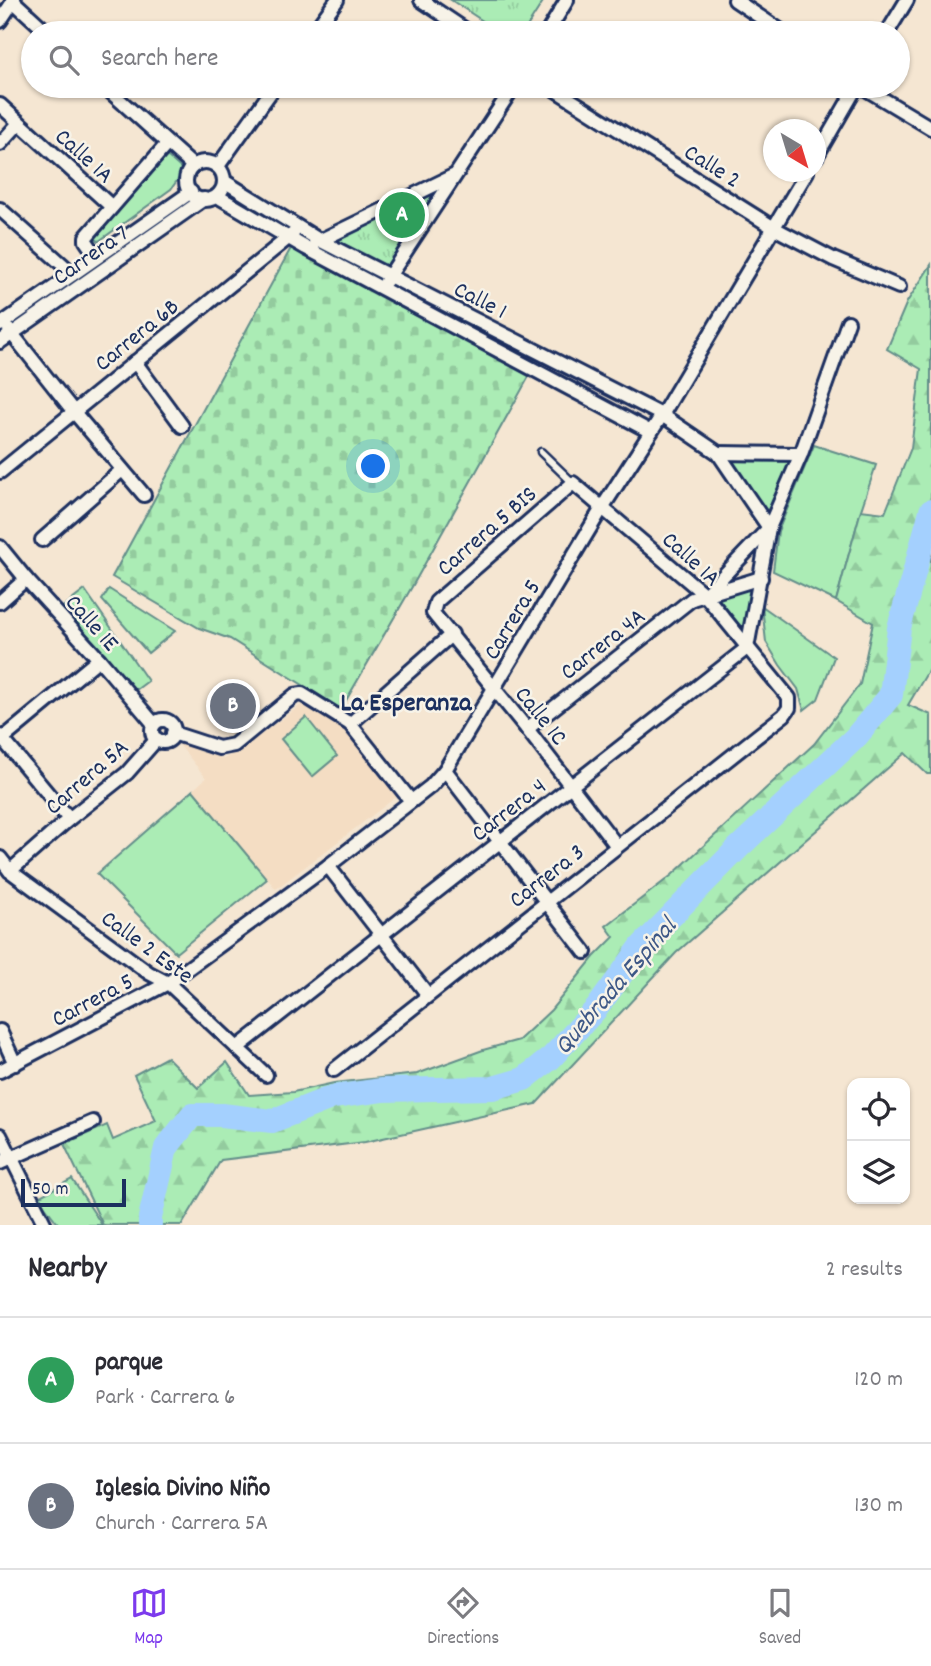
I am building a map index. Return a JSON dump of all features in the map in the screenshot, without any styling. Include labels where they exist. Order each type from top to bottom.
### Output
[{"type":"street","points":[[0,21],[13,0],[35,21]]},
{"type":"street","points":[[322,21],[337,0]]},
{"type":"street","points":[[421,0],[452,21]]},
{"type":"street","points":[[554,21],[567,0]]},
{"type":"street","points":[[735,0],[766,21]]},
{"type":"street","points":[[894,21],[907,0]]},
{"type":"street","points":[[117,98],[193,166]]},
{"type":"street","points":[[218,166],[266,98]]},
{"type":"street","points":[[381,287],[506,98]]},
{"type":"street","name":"Calle 2","points":[[568,98],[774,228],[833,259],[899,286]]},
{"type":"street","points":[[826,140],[852,98]]},
{"type":"street","points":[[880,98],[931,128]]},
{"type":"street","name":"Calle 1A","points":[[0,105],[112,207]]},
{"type":"street","points":[[0,144],[19,123]]},
{"type":"street","points":[[97,257],[85,239],[167,144]]},
{"type":"street","points":[[210,162],[218,166],[223,173],[222,189],[217,196],[210,199],[196,197],[191,192],[187,179],[193,166],[210,162]]},
{"type":"street","points":[[306,248],[453,176]]},
{"type":"street","name":"Calle 1","points":[[224,181],[293,233],[306,248],[651,432]]},
{"type":"street","name":"Carrera 5","points":[[0,1071],[168,982],[328,866],[431,786],[445,770],[801,182]]},
{"type":"street","name":"Carrera 7","points":[[1,322],[191,192]]},
{"type":"street","name":"Calle 1","points":[[217,196],[293,233],[319,240],[662,415],[718,453],[769,528]]},
{"type":"street","name":"Carrera 7","points":[[0,342],[204,200]]},
{"type":"street","points":[[0,209],[73,274]]},
{"type":"street","name":"Carrera 6B","points":[[0,472],[293,233]]},
{"type":"street","points":[[1,322],[144,495]]},
{"type":"street","points":[[747,648],[769,528],[801,454],[848,323]]},
{"type":"street","points":[[135,362],[182,426]]},
{"type":"street","points":[[718,453],[801,454]]},
{"type":"street","points":[[42,540],[122,470]]},
{"type":"street","name":"Calle 1A","points":[[573,483],[705,595],[789,698],[789,708],[785,715]]},
{"type":"street","name":"Carrera 5 BIS","points":[[433,613],[436,602],[573,483]]},
{"type":"street","name":"Carrera 4A","points":[[705,595],[769,528]]},
{"type":"street","name":"Calle 1E","points":[[0,547],[155,724]]},
{"type":"street","name":"Carrera 4A","points":[[527,729],[692,599],[761,578]]},
{"type":"street","points":[[0,602],[26,579]]},
{"type":"street","name":"Calle 1C","points":[[433,613],[617,846]]},
{"type":"street","points":[[350,724],[452,634]]},
{"type":"street","name":"Carrera 4","points":[[237,1048],[747,648]]},
{"type":"street","points":[[69,818],[1,738],[99,659]]},
{"type":"street","points":[[173,733],[219,748],[234,745],[295,695],[302,694],[350,724],[411,801]]},
{"type":"street","name":"Carrera 3","points":[[334,1070],[785,715]]},
{"type":"street","points":[[160,720],[167,721],[172,726],[173,733],[167,741],[157,740],[153,734],[155,724],[160,720]]},
{"type":"street","name":"Carrera 5A","points":[[10,871],[69,818],[128,773],[157,740]]},
{"type":"street","points":[[445,770],[585,952]]},
{"type":"street","name":"Calle 2 Este","points":[[0,858],[10,871],[149,973],[168,982],[266,1075]]},
{"type":"street","points":[[328,866],[428,996]]},
{"type":"street","points":[[0,1031],[15,1064]]},
{"type":"street","points":[[5,1160],[93,1122]]},
{"type":"street","points":[[0,1135],[5,1160],[45,1225]]},
{"type":"lane","name":"Calle 1A","points":[[541,452],[573,483]]},
{"type":"shaded area","points":[[301,705],[353,730],[404,791],[276,889],[193,790],[206,778],[177,742],[224,759]]},
{"type":"green space","points":[[451,0],[544,0],[531,21],[483,21]]},
{"type":"green space","points":[[167,156],[184,171],[171,189],[99,241],[94,238]]},
{"type":"green space","points":[[440,187],[444,191],[385,272],[324,238]]},
{"type":"green space","points":[[291,248],[531,373],[341,709],[230,639],[199,628],[112,577]]},
{"type":"green space","points":[[931,265],[931,666],[908,705],[931,715],[931,774],[927,774],[905,753],[676,953],[536,1104],[365,1142],[221,1160],[182,1225],[103,1225],[64,1144],[107,1125],[113,1140],[156,1121],[134,1075],[167,1057],[198,1088],[227,1062],[249,1095],[293,1092],[334,1083],[417,1074],[519,1040],[551,1010],[614,937],[606,926],[672,875],[814,744],[860,684],[873,623],[836,601],[861,510],[885,513],[911,448],[921,369],[887,349],[907,302]]},
{"type":"green space","points":[[814,445],[876,465],[836,601],[773,571],[778,531]]},
{"type":"green space","points":[[730,459],[794,459],[767,512]]},
{"type":"green space","points":[[755,583],[746,636],[717,596]]},
{"type":"green space","points":[[109,589],[175,631],[148,653],[102,600]]},
{"type":"green space","points":[[85,590],[148,681],[132,693],[58,611]]},
{"type":"green space","points":[[762,606],[834,657],[818,699],[804,710],[798,689],[766,642]]},
{"type":"green space","points":[[306,717],[337,756],[312,777],[281,739]]},
{"type":"green space","points":[[193,790],[267,879],[176,953],[97,874]]},
{"type":"green space","points":[[72,1179],[102,1225],[59,1225],[38,1197]]},
{"type":"waterway","name":"Quebrada Espinal","points":[[150,1225],[166,1148],[192,1115],[222,1115],[272,1121],[333,1097],[382,1090],[493,1088],[524,1079],[551,1058],[597,1008],[641,947],[738,848],[855,738],[891,695],[899,628],[931,511]]},
{"type":"place","name":"parque","points":[[402,215]]},
{"type":"place","name":"Iglesia Divino Niño","points":[[233,706]]},
{"type":"district","name":"La Esperanza","points":[[406,701]]}]
